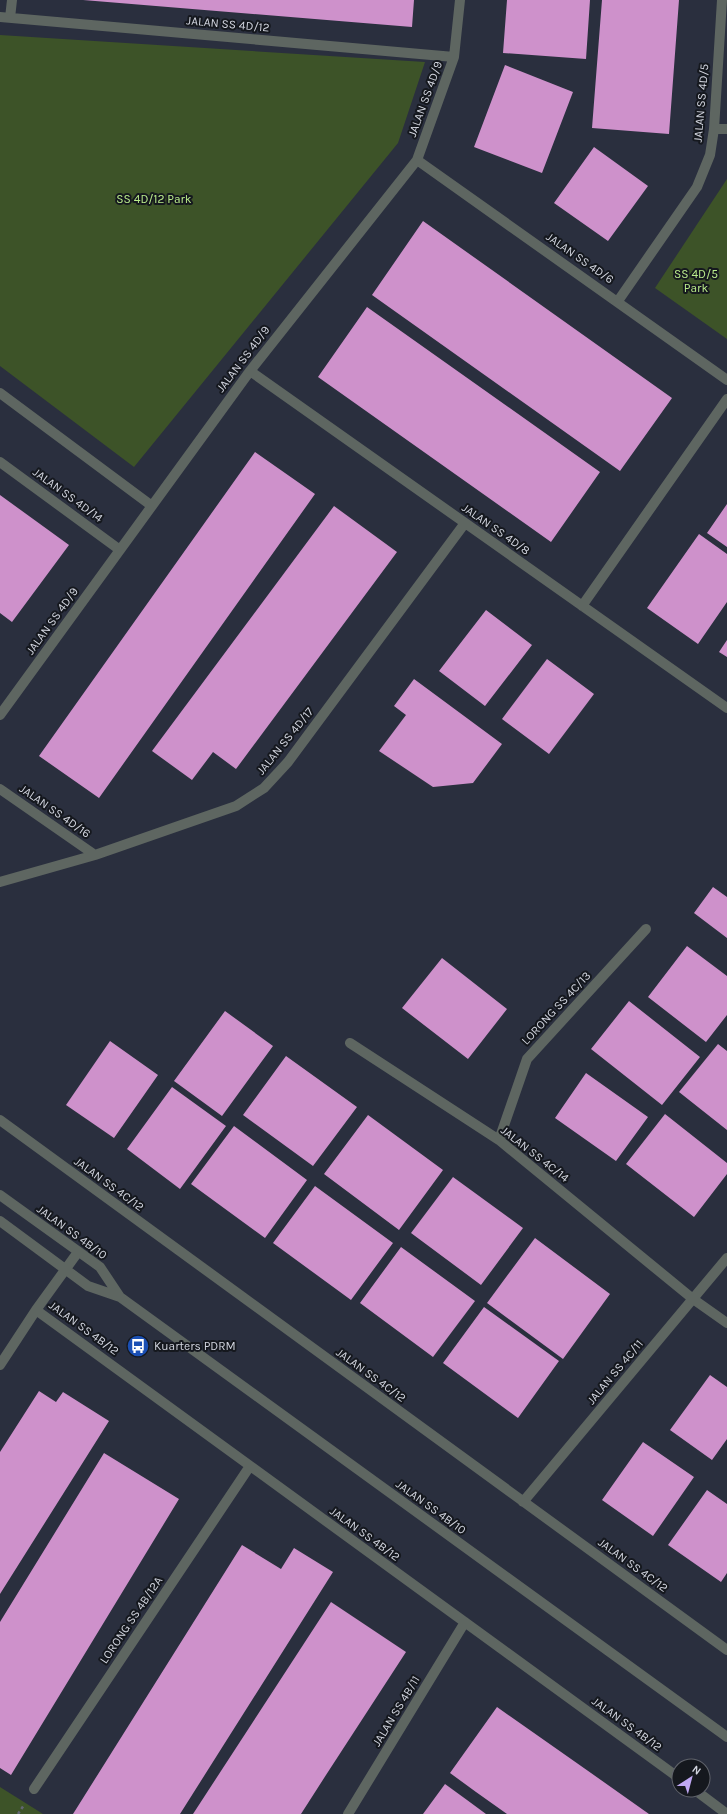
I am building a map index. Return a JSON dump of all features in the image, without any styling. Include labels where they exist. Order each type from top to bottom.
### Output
[{"type":"street","points":[[5,18],[12,0]]},
{"type":"street","name":"JALAN SS 4D/9","points":[[0,715],[250,370],[417,160],[454,57],[460,0]]},
{"type":"street","name":"JALAN SS 4D/5","points":[[618,301],[697,187],[710,155],[714,129],[722,0]]},
{"type":"street","name":"JALAN SS 4D/12","points":[[5,18],[454,57]]},
{"type":"street","points":[[714,129],[727,129]]},
{"type":"street","name":"JALAN SS 4D/6","points":[[417,160],[618,301],[727,380]]},
{"type":"street","name":"JALAN SS 4D/8","points":[[250,370],[727,708]]},
{"type":"street","points":[[0,393],[152,506]]},
{"type":"street","points":[[582,606],[727,398]]},
{"type":"street","name":"JALAN SS 4D/14","points":[[0,462],[120,550]]},
{"type":"street","name":"JALAN SS 4D/17","points":[[0,882],[95,855],[236,806],[264,788],[288,762],[465,523]]},
{"type":"street","name":"JALAN SS 4D/16","points":[[0,789],[95,855]]},
{"type":"street","name":"LORONG SS 4C/13","points":[[499,1140],[527,1059],[646,929]]},
{"type":"street","name":"JALAN SS 4C/14","points":[[350,1043],[499,1140],[693,1299],[727,1323]]},
{"type":"street","name":"JALAN SS 4C/12","points":[[0,1120],[727,1650]]},
{"type":"street","name":"JALAN SS 4B/10","points":[[0,1195],[100,1267],[120,1297]]},
{"type":"street","name":"JALAN SS 4B/10","points":[[0,1221],[88,1286],[120,1297],[727,1737]]},
{"type":"street","points":[[0,1365],[36,1310],[78,1252]]},
{"type":"street","name":"JALAN SS 4C/11","points":[[523,1502],[727,1258]]},
{"type":"street","name":"JALAN SS 4B/12","points":[[36,1310],[671,1772]]},
{"type":"street","name":"LORONG SS 4B/12A","points":[[34,1789],[250,1466]]},
{"type":"street","name":"JALAN SS 4B/11","points":[[348,1814],[465,1622]]},
{"type":"street","points":[[706,1798],[727,1814]]},
{"type":"green space","name":"SS 4D/12 Park","points":[[0,35],[425,62],[398,143],[134,467],[0,366]]},
{"type":"green space","name":"SS 4D/5 Park","points":[[727,179],[727,339],[655,288]]},
{"type":"green space","points":[[0,1787],[43,1814],[0,1814]]},
{"type":"building","points":[[83,0],[414,0],[412,27]]},
{"type":"building","points":[[507,0],[590,0],[586,59],[503,53]]},
{"type":"building","points":[[602,0],[679,0],[669,134],[592,128]]},
{"type":"building","points":[[505,65],[573,92],[542,173],[474,147]]},
{"type":"building","points":[[594,147],[648,186],[608,241],[554,203]]},
{"type":"building","points":[[423,221],[672,398],[620,471],[372,295]]},
{"type":"building","points":[[367,307],[600,472],[551,542],[318,377]]},
{"type":"building","points":[[255,452],[315,494],[99,798],[39,756]]},
{"type":"building","points":[[0,495],[69,545],[12,622],[0,613]]},
{"type":"building","points":[[727,504],[727,547],[707,533]]},
{"type":"building","points":[[334,506],[397,552],[236,769],[213,752],[192,780],[152,751]]},
{"type":"building","points":[[699,534],[727,554],[727,602],[698,644],[647,608]]},
{"type":"building","points":[[486,610],[532,645],[485,706],[439,671]]},
{"type":"building","points":[[727,640],[727,657],[719,652]]},
{"type":"building","points":[[547,659],[594,694],[549,754],[502,719]]},
{"type":"building","points":[[414,679],[502,744],[473,783],[433,787],[379,751],[406,715],[394,706]]},
{"type":"building","points":[[713,887],[727,897],[727,938],[694,913]]},
{"type":"building","points":[[687,946],[727,976],[727,1015],[706,1042],[648,997]]},
{"type":"building","points":[[442,958],[507,1009],[468,1059],[402,1008]]},
{"type":"building","points":[[629,1001],[700,1057],[662,1105],[591,1049]]},
{"type":"building","points":[[225,1011],[273,1046],[222,1116],[174,1081]]},
{"type":"building","points":[[110,1041],[158,1075],[114,1138],[66,1105]]},
{"type":"building","points":[[718,1044],[727,1051],[727,1130],[679,1092]]},
{"type":"building","points":[[286,1056],[357,1107],[313,1166],[243,1115]]},
{"type":"building","points":[[586,1073],[648,1117],[616,1161],[555,1118]]},
{"type":"building","points":[[172,1087],[226,1126],[180,1189],[127,1149]]},
{"type":"building","points":[[665,1114],[727,1163],[727,1174],[694,1217],[626,1164]]},
{"type":"building","points":[[368,1115],[443,1170],[399,1230],[324,1174]]},
{"type":"building","points":[[234,1126],[307,1180],[265,1238],[191,1184]]},
{"type":"building","points":[[453,1177],[523,1228],[481,1285],[411,1233]]},
{"type":"building","points":[[315,1186],[393,1243],[351,1300],[273,1243]]},
{"type":"building","points":[[535,1238],[610,1294],[563,1359],[487,1303]]},
{"type":"building","points":[[401,1247],[475,1301],[433,1357],[360,1303]]},
{"type":"building","points":[[484,1307],[559,1361],[518,1418],[443,1363]]},
{"type":"building","points":[[710,1375],[727,1387],[727,1439],[712,1460],[670,1430]]},
{"type":"building","points":[[39,1391],[56,1402],[63,1392],[109,1421],[0,1594],[0,1452]]},
{"type":"building","points":[[643,1442],[694,1477],[653,1536],[602,1500]]},
{"type":"building","points":[[104,1453],[179,1499],[11,1775],[0,1768],[0,1622]]},
{"type":"building","points":[[707,1490],[727,1504],[727,1573],[721,1582],[668,1545]]},
{"type":"building","points":[[242,1545],[281,1569],[294,1548],[333,1572],[180,1814],[73,1814]]},
{"type":"building","points":[[331,1602],[406,1652],[301,1814],[193,1814]]},
{"type":"building","points":[[497,1707],[649,1814],[507,1814],[450,1773]]},
{"type":"building","points":[[445,1784],[467,1800],[486,1814],[423,1814]]},
{"type":"place","name":"Kuarters PDRM","points":[[138,1346]]}]
